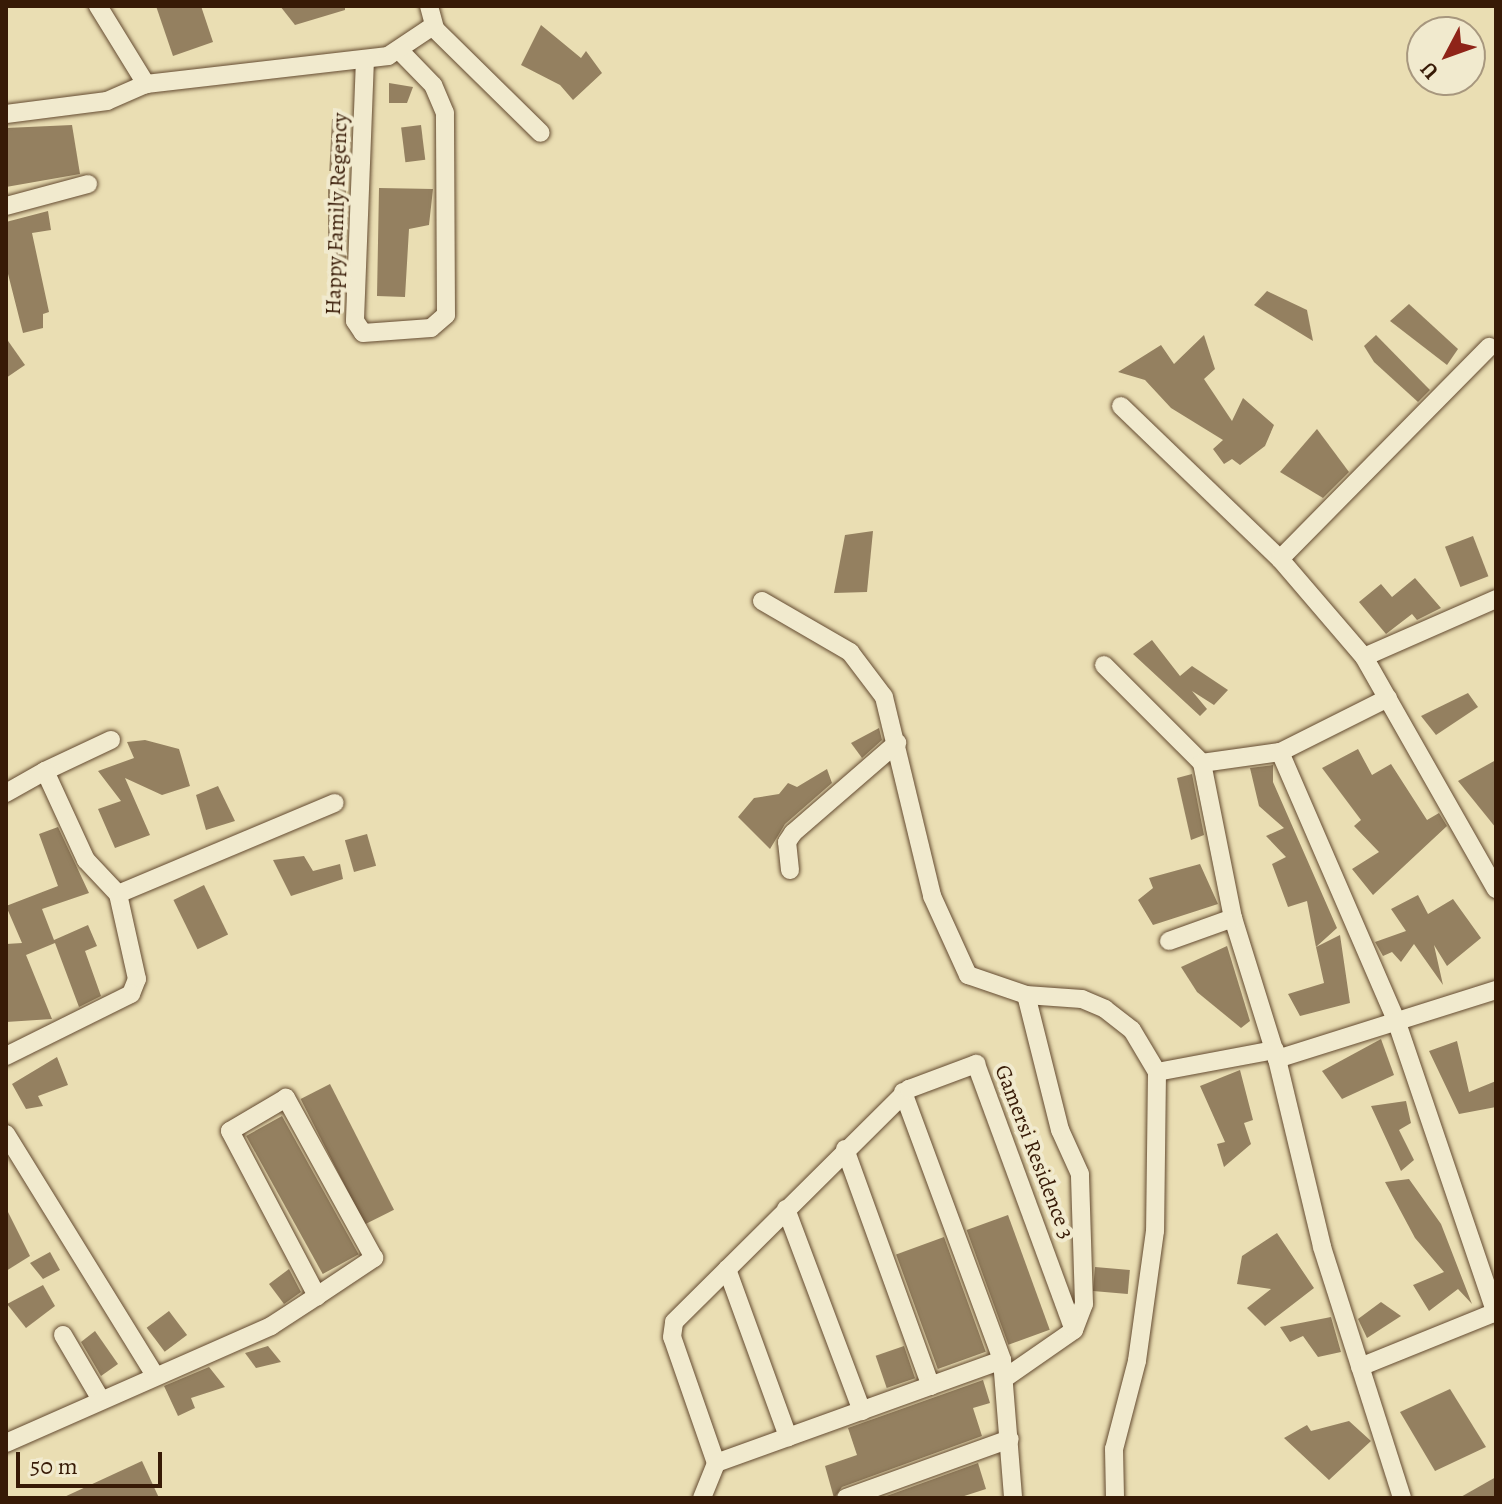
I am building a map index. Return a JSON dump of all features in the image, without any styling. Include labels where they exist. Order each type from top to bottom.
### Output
[{"type":"street","points":[[98,6],[146,84]]},
{"type":"street","points":[[429,6],[433,26],[541,133]]},
{"type":"street","points":[[6,114],[107,101],[146,84],[365,59],[399,50],[433,26]]},
{"type":"street","name":"Happy Family Regency","points":[[365,59],[355,321],[363,333],[431,328],[446,315],[445,113],[433,85],[399,50]]},
{"type":"street","points":[[6,206],[88,184]]},
{"type":"street","points":[[1280,559],[1489,347]]},
{"type":"street","points":[[1121,406],[1280,559],[1364,657],[1496,889]]},
{"type":"street","points":[[1364,657],[1496,599]]},
{"type":"street","points":[[762,601],[850,652],[884,697],[932,896],[961,966],[977,980],[1026,995],[1082,999],[1105,1009],[1132,1030],[1157,1072],[1155,1231],[1137,1361],[1114,1449],[1115,1498]]},
{"type":"street","points":[[1104,665],[1202,763],[1233,918],[1276,1054],[1322,1247],[1402,1498]]},
{"type":"street","points":[[1202,763],[1280,752],[1388,698]]},
{"type":"street","points":[[6,793],[111,740]]},
{"type":"street","points":[[790,870],[787,842],[793,833],[897,743]]},
{"type":"street","points":[[1280,752],[1397,1023],[1496,1313],[1360,1367]]},
{"type":"street","points":[[6,1056],[131,994],[137,979],[118,894],[86,860],[45,771]]},
{"type":"street","points":[[118,894],[335,803]]},
{"type":"street","points":[[1169,941],[1233,918]]},
{"type":"street","points":[[1157,1072],[1276,1054],[1397,1023],[1496,990]]},
{"type":"street","name":"Gamersi Residence 3","points":[[1026,995],[1086,1211],[1084,1304],[1074,1330]]},
{"type":"street","name":"Gamersi Residence 3","points":[[716,1463],[671,1329],[903,1092],[976,1064],[1074,1330]]},
{"type":"street","points":[[903,1092],[1004,1369],[1013,1498]]},
{"type":"street","points":[[6,1443],[154,1374],[271,1326],[317,1296],[374,1258],[290,1101],[233,1127],[231,1138],[317,1296]]},
{"type":"street","points":[[6,1134],[154,1374]]},
{"type":"street","points":[[845,1149],[931,1386]]},
{"type":"street","points":[[786,1209],[862,1411]]},
{"type":"street","points":[[727,1269],[788,1437]]},
{"type":"street","points":[[702,1498],[716,1463],[931,1386],[1004,1369],[1074,1330]]},
{"type":"street","points":[[63,1335],[100,1398]]},
{"type":"street","points":[[846,1498],[1010,1439]]},
{"type":"building","points":[[156,6],[201,6],[213,42],[173,56]]},
{"type":"building","points":[[280,6],[345,6],[345,10],[295,25]]},
{"type":"building","points":[[541,25],[581,58],[586,51],[602,73],[573,100],[560,85],[521,65]]},
{"type":"building","points":[[389,83],[413,87],[407,103],[389,103]]},
{"type":"building","points":[[332,119],[349,120],[346,172],[329,171]]},
{"type":"building","points":[[72,125],[80,174],[6,187],[6,128]]},
{"type":"building","points":[[421,125],[425,160],[405,162],[401,127]]},
{"type":"building","points":[[328,187],[346,187],[346,276],[328,276]]},
{"type":"building","points":[[379,188],[433,189],[429,225],[409,229],[405,297],[377,296]]},
{"type":"building","points":[[48,211],[51,230],[32,233],[49,312],[43,314],[43,328],[23,333],[6,266],[6,222]]},
{"type":"building","points":[[1267,291],[1307,310],[1313,341],[1254,305]]},
{"type":"building","points":[[1409,304],[1458,349],[1447,365],[1390,321]]},
{"type":"building","points":[[1204,335],[1215,369],[1204,379],[1232,421],[1243,398],[1274,425],[1265,446],[1240,465],[1232,459],[1224,464],[1213,449],[1223,440],[1171,408],[1145,380],[1118,372],[1161,345],[1174,364]]},
{"type":"building","points":[[1376,335],[1430,390],[1418,402],[1374,362],[1364,346]]},
{"type":"building","points":[[6,338],[25,365],[6,378]]},
{"type":"building","points":[[1317,429],[1349,472],[1323,498],[1280,472]]},
{"type":"building","points":[[873,531],[867,592],[834,593],[845,535]]},
{"type":"building","points":[[1473,536],[1488,576],[1460,587],[1445,547]]},
{"type":"building","points":[[1415,578],[1441,608],[1417,620],[1412,614],[1386,634],[1359,602],[1381,584],[1392,597]]},
{"type":"building","points":[[1152,640],[1180,676],[1192,666],[1228,690],[1214,705],[1192,691],[1207,709],[1200,716],[1133,654]]},
{"type":"building","points":[[1468,693],[1478,707],[1436,735],[1421,716]]},
{"type":"building","points":[[879,728],[882,740],[862,758],[851,743]]},
{"type":"building","points":[[145,740],[179,749],[190,786],[162,795],[125,778],[150,835],[115,848],[98,809],[121,801],[98,771],[134,758],[127,742]]},
{"type":"building","points":[[1358,749],[1372,775],[1391,764],[1427,820],[1439,813],[1447,826],[1373,895],[1352,869],[1379,852],[1354,826],[1361,820],[1322,768]]},
{"type":"building","points":[[1496,760],[1496,828],[1458,781]]},
{"type":"building","points":[[1273,765],[1273,782],[1337,928],[1316,947],[1307,901],[1288,907],[1272,864],[1286,857],[1266,836],[1284,828],[1259,806],[1250,768]]},
{"type":"building","points":[[827,769],[832,783],[785,824],[770,849],[738,817],[754,798],[779,794],[788,783],[797,787]]},
{"type":"building","points":[[1192,774],[1204,835],[1191,840],[1177,778]]},
{"type":"building","points":[[218,786],[235,821],[206,830],[196,795]]},
{"type":"building","points":[[58,827],[89,893],[42,909],[54,940],[88,925],[97,946],[85,951],[101,996],[79,1007],[55,943],[26,955],[52,1019],[6,1022],[6,944],[22,943],[6,906],[58,886],[39,834]]},
{"type":"building","points":[[367,834],[376,866],[354,872],[345,840]]},
{"type":"building","points":[[304,856],[313,871],[340,864],[343,879],[291,896],[273,860]]},
{"type":"building","points":[[1200,864],[1218,904],[1153,925],[1138,900],[1153,888],[1149,878]]},
{"type":"building","points":[[204,885],[228,934],[198,949],[173,900]]},
{"type":"building","points":[[1418,895],[1428,914],[1453,899],[1481,938],[1447,966],[1434,945],[1443,985],[1414,944],[1401,962],[1392,952],[1383,956],[1375,942],[1406,931],[1391,909]]},
{"type":"building","points":[[1340,935],[1350,1003],[1300,1016],[1288,994],[1324,983],[1316,947]]},
{"type":"building","points":[[1227,946],[1250,1021],[1241,1028],[1197,992],[1181,967]]},
{"type":"building","points":[[1381,1039],[1394,1075],[1342,1099],[1322,1071]]},
{"type":"building","points":[[1457,1041],[1469,1092],[1496,1081],[1496,1107],[1459,1114],[1429,1051]]},
{"type":"building","points":[[57,1057],[68,1085],[38,1096],[43,1106],[26,1109],[12,1084]]},
{"type":"building","points":[[1240,1070],[1253,1120],[1244,1123],[1251,1144],[1224,1167],[1217,1144],[1225,1142],[1200,1086]]},
{"type":"building","points":[[330,1084],[394,1210],[365,1225],[301,1099]]},
{"type":"building","points":[[1406,1101],[1411,1123],[1399,1130],[1414,1160],[1401,1171],[1371,1106]]},
{"type":"building","points":[[282,1116],[359,1254],[323,1274],[246,1136]]},
{"type":"building","points":[[1409,1179],[1441,1224],[1472,1304],[1458,1289],[1429,1311],[1413,1285],[1444,1272],[1415,1238],[1385,1182]]},
{"type":"building","points":[[6,1208],[30,1256],[6,1271]]},
{"type":"building","points":[[1008,1215],[1050,1330],[1008,1345],[967,1230]]},
{"type":"building","points":[[1277,1233],[1314,1288],[1265,1326],[1247,1308],[1271,1289],[1237,1284],[1242,1256]]},
{"type":"building","points":[[944,1237],[986,1352],[938,1369],[896,1254]]},
{"type":"building","points":[[50,1252],[60,1270],[43,1279],[30,1263]]},
{"type":"building","points":[[1095,1267],[1130,1270],[1128,1294],[1093,1291]]},
{"type":"building","points":[[289,1269],[301,1292],[284,1304],[269,1284]]},
{"type":"building","points":[[43,1285],[55,1306],[26,1328],[7,1304]]},
{"type":"building","points":[[1381,1302],[1401,1316],[1367,1338],[1358,1319]]},
{"type":"building","points":[[169,1311],[187,1335],[165,1352],[147,1328]]},
{"type":"building","points":[[1331,1317],[1341,1352],[1318,1357],[1303,1336],[1290,1342],[1280,1327]]},
{"type":"building","points":[[95,1331],[118,1364],[101,1376],[81,1342]]},
{"type":"building","points":[[268,1346],[281,1362],[256,1368],[245,1353]]},
{"type":"building","points":[[904,1346],[915,1378],[887,1388],[876,1356]]},
{"type":"building","points":[[209,1367],[225,1387],[191,1398],[195,1408],[178,1416],[164,1386]]},
{"type":"building","points":[[983,1380],[990,1403],[973,1408],[982,1436],[842,1487],[834,1498],[825,1466],[857,1455],[848,1428]]},
{"type":"building","points":[[1450,1389],[1486,1447],[1435,1471],[1400,1412]]},
{"type":"building","points":[[1349,1421],[1371,1441],[1329,1480],[1284,1438],[1307,1425],[1311,1431]]},
{"type":"building","points":[[142,1461],[159,1498],[62,1498]]},
{"type":"building","points":[[978,1463],[986,1489],[958,1498],[881,1498]]},
{"type":"building","points":[[1496,1477],[1496,1498],[1459,1498]]}]
